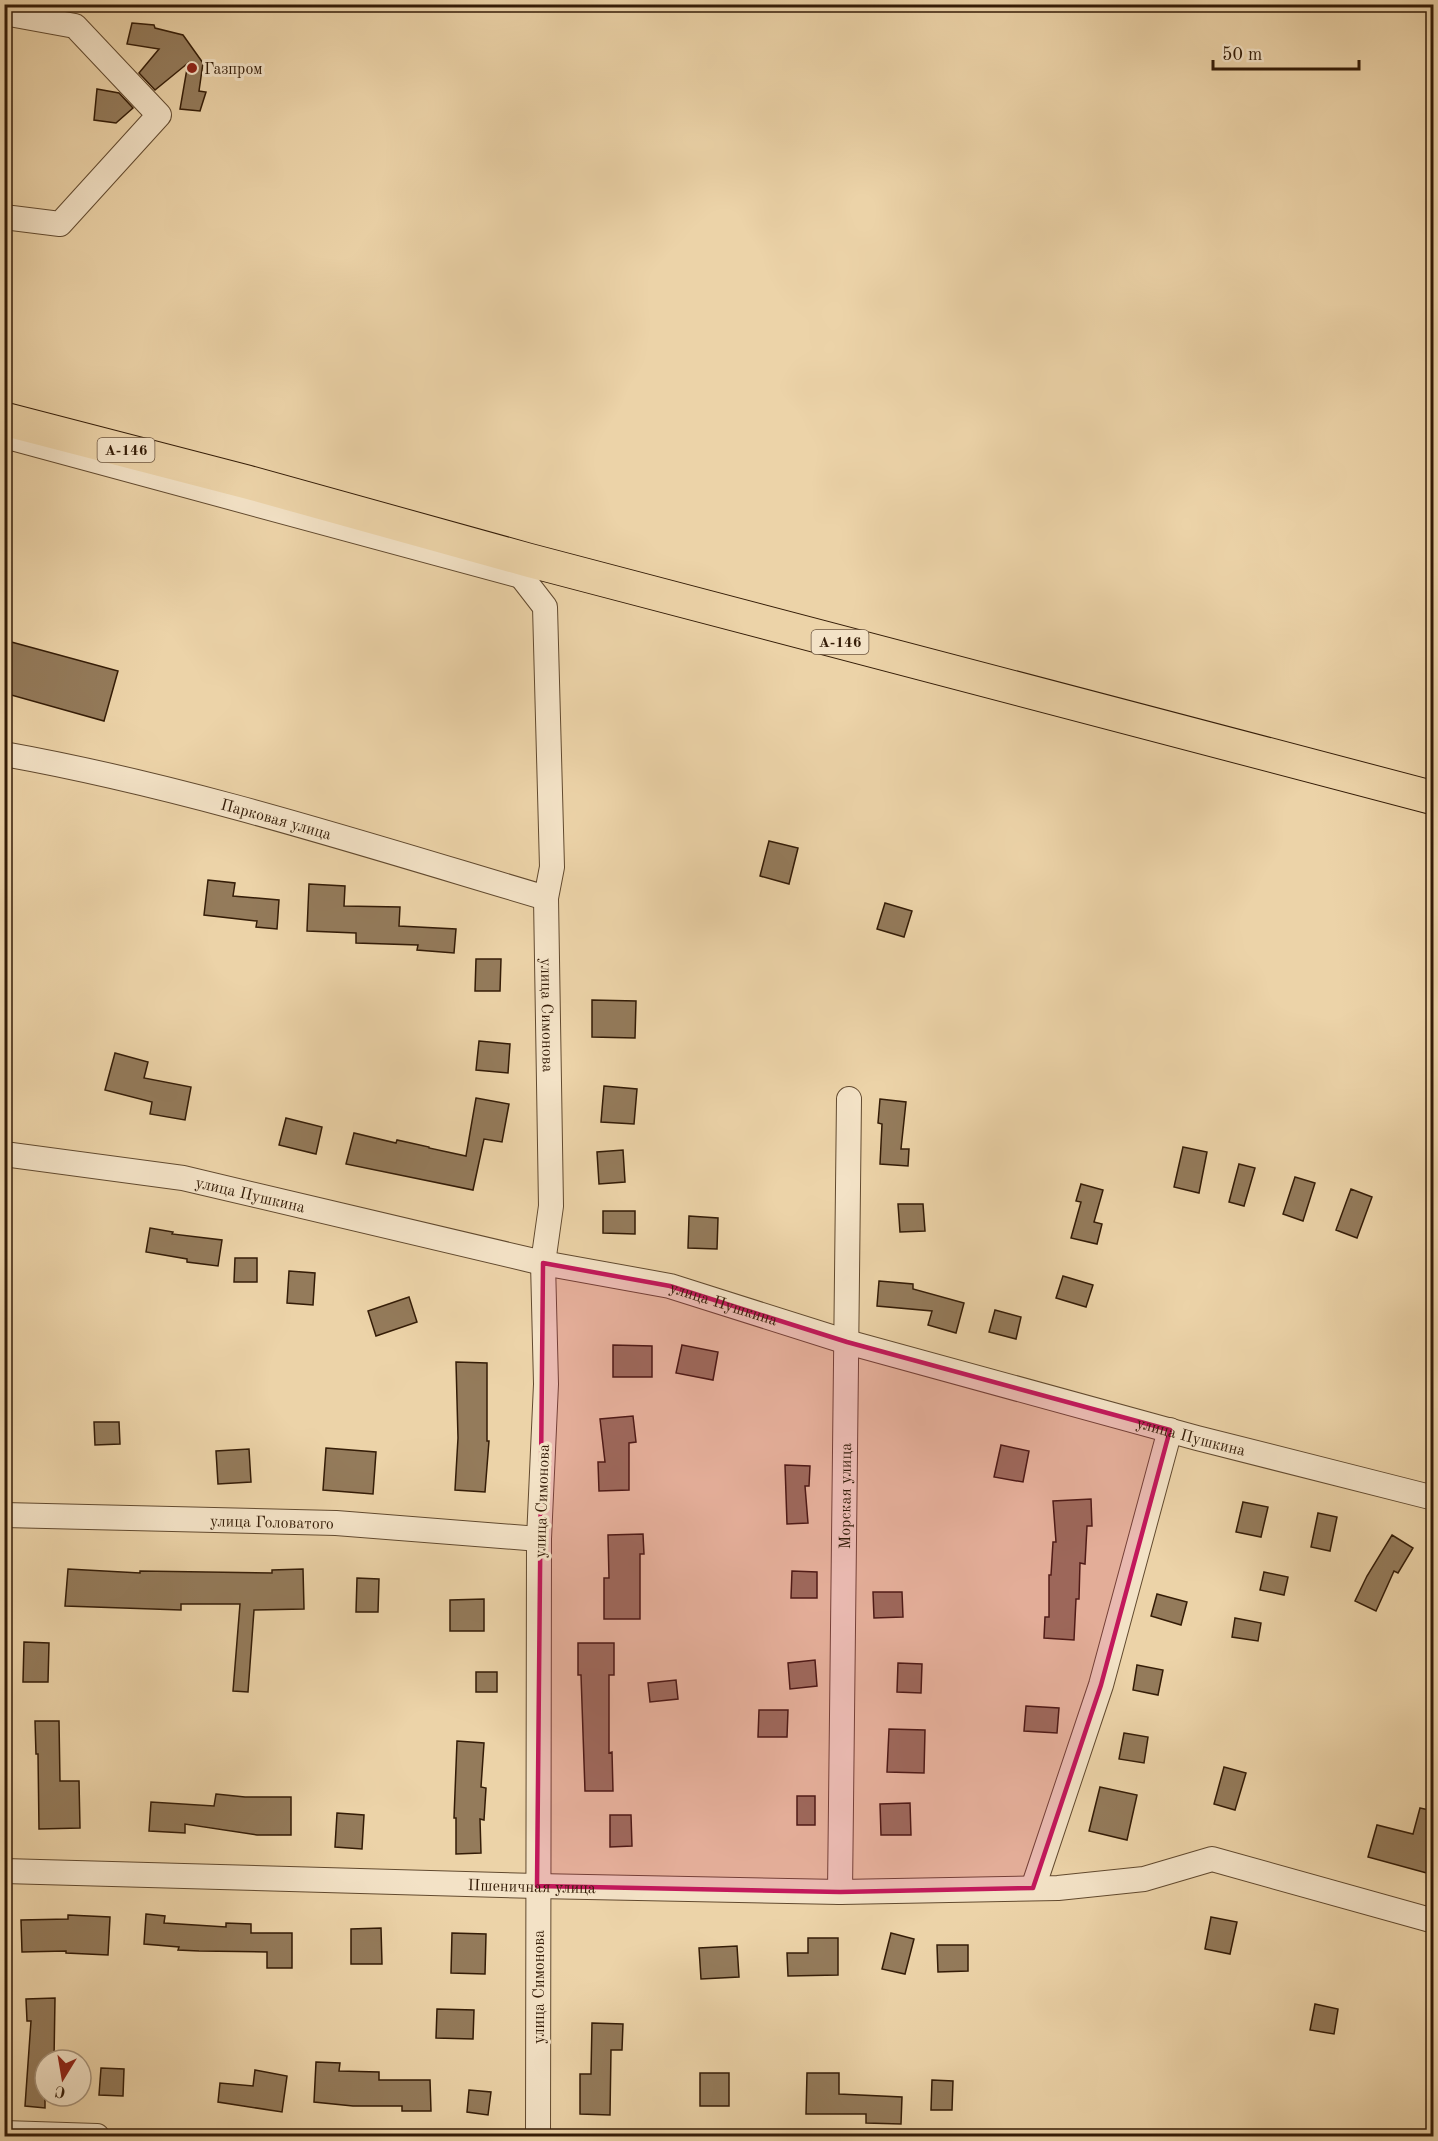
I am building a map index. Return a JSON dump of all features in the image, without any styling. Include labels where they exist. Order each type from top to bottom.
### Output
[{"type":"highway","name":"А-146","points":[[4,418],[247,482],[524,568],[1434,798]]},
{"type":"street","points":[[4,13],[75,26],[159,115],[60,224],[4,217]]},
{"type":"street","points":[[4,436],[524,568]]},
{"type":"street","name":"улица Симонова","points":[[524,568],[545,607],[552,867],[546,898],[551,1206],[543,1263],[546,1384],[539,1539],[538,2136]]},
{"type":"street","name":"Парковая улица","points":[[4,754],[75,767],[254,812],[546,898]]},
{"type":"street","name":"Морская улица","points":[[840,1892],[849,1099]]},
{"type":"street","name":"улица Пушкина","points":[[4,1154],[183,1178],[543,1263],[670,1286],[846,1342],[1170,1430],[1434,1498]]},
{"type":"street","points":[[1033,1888],[1101,1685],[1170,1430]]},
{"type":"street","name":"улица Головатого","points":[[4,1515],[336,1523],[539,1539]]},
{"type":"street","name":"Пшеничная улица","points":[[4,1871],[840,1892],[1058,1888],[1144,1879],[1212,1859],[1434,1921]]},
{"type":"street","points":[[4,2133],[97,2136]]},
{"type":"highlighted area","points":[[543,1263],[670,1286],[847,1342],[1170,1430],[1101,1685],[1033,1888],[840,1892],[537,1886]]},
{"type":"building","name":"Газпром","points":[[132,23],[154,25],[155,28],[183,35],[203,63],[199,91],[206,92],[200,111],[180,109],[188,63],[155,90],[139,73],[159,49],[127,44]]},
{"type":"building","points":[[97,89],[119,93],[133,108],[116,123],[94,120]]},
{"type":"building","points":[[4,640],[118,671],[104,721],[4,693]]},
{"type":"building","points":[[769,841],[798,848],[789,884],[760,876]]},
{"type":"building","points":[[208,880],[235,883],[233,896],[279,900],[277,929],[256,927],[257,921],[204,915]]},
{"type":"building","points":[[309,884],[345,886],[344,906],[400,907],[399,926],[456,929],[454,953],[417,950],[418,945],[356,943],[356,933],[307,931]]},
{"type":"building","points":[[885,903],[912,911],[904,937],[877,929]]},
{"type":"building","points":[[476,959],[501,959],[500,991],[475,991]]},
{"type":"building","points":[[592,1000],[636,1001],[635,1038],[592,1037]]},
{"type":"building","points":[[479,1041],[510,1044],[508,1073],[476,1070]]},
{"type":"building","points":[[115,1053],[148,1062],[144,1078],[191,1087],[185,1120],[150,1114],[152,1102],[105,1090]]},
{"type":"building","points":[[604,1086],[637,1089],[634,1124],[601,1122]]},
{"type":"building","points":[[476,1098],[509,1104],[502,1142],[484,1139],[473,1190],[346,1164],[354,1133],[466,1156]]},
{"type":"building","points":[[880,1099],[906,1102],[901,1149],[909,1149],[908,1166],[880,1164],[882,1124],[878,1123]]},
{"type":"building","points":[[286,1118],[322,1127],[316,1154],[279,1145]]},
{"type":"building","points":[[1183,1147],[1207,1152],[1199,1193],[1174,1187]]},
{"type":"building","points":[[623,1150],[625,1182],[599,1184],[597,1152]]},
{"type":"building","points":[[1239,1164],[1255,1168],[1244,1206],[1229,1202]]},
{"type":"building","points":[[1295,1177],[1315,1183],[1303,1221],[1283,1214]]},
{"type":"building","points":[[1081,1184],[1103,1190],[1094,1222],[1102,1224],[1097,1244],[1071,1238],[1081,1202],[1076,1201]]},
{"type":"building","points":[[1351,1189],[1372,1197],[1357,1238],[1336,1230]]},
{"type":"building","points":[[898,1204],[923,1204],[925,1231],[900,1232]]},
{"type":"building","points":[[603,1211],[635,1211],[635,1234],[603,1233]]},
{"type":"building","points":[[689,1216],[718,1218],[717,1249],[688,1248]]},
{"type":"building","points":[[150,1228],[173,1232],[172,1234],[222,1240],[218,1266],[187,1262],[187,1259],[146,1252]]},
{"type":"building","points":[[235,1258],[257,1258],[257,1282],[234,1282]]},
{"type":"building","points":[[289,1271],[315,1273],[313,1305],[287,1303]]},
{"type":"building","points":[[1063,1276],[1093,1285],[1086,1307],[1056,1298]]},
{"type":"building","points":[[879,1281],[913,1284],[913,1289],[964,1303],[956,1333],[928,1325],[932,1311],[877,1306]]},
{"type":"building","points":[[409,1297],[417,1322],[376,1336],[368,1311]]},
{"type":"building","points":[[995,1310],[1021,1317],[1016,1339],[989,1332]]},
{"type":"building","points":[[613,1345],[652,1346],[652,1377],[613,1377]]},
{"type":"building","points":[[682,1345],[718,1352],[713,1380],[676,1373]]},
{"type":"building","points":[[456,1362],[487,1363],[487,1441],[489,1441],[485,1492],[455,1490],[458,1438]]},
{"type":"building","points":[[633,1416],[636,1442],[629,1443],[629,1490],[599,1491],[598,1462],[605,1462],[600,1419]]},
{"type":"building","points":[[94,1422],[119,1422],[120,1444],[95,1445]]},
{"type":"building","points":[[1001,1445],[1029,1451],[1023,1482],[994,1477]]},
{"type":"building","points":[[326,1448],[376,1452],[373,1494],[323,1490]]},
{"type":"building","points":[[249,1449],[251,1482],[218,1484],[216,1451]]},
{"type":"building","points":[[785,1465],[810,1466],[809,1486],[805,1486],[808,1523],[787,1524]]},
{"type":"building","points":[[1091,1499],[1092,1526],[1087,1526],[1085,1564],[1080,1563],[1074,1640],[1044,1638],[1045,1617],[1049,1617],[1049,1575],[1051,1575],[1053,1542],[1056,1542],[1053,1501]]},
{"type":"building","points":[[1243,1502],[1268,1507],[1261,1537],[1236,1532]]},
{"type":"building","points":[[1318,1513],[1337,1517],[1330,1551],[1311,1547]]},
{"type":"building","points":[[643,1534],[644,1554],[640,1554],[640,1619],[604,1619],[604,1578],[609,1578],[608,1535]]},
{"type":"building","points":[[1392,1535],[1413,1548],[1398,1573],[1394,1571],[1376,1611],[1355,1601]]},
{"type":"building","points":[[68,1569],[140,1573],[140,1571],[272,1573],[272,1570],[303,1569],[304,1609],[254,1610],[248,1692],[233,1691],[240,1604],[181,1604],[181,1610],[65,1606]]},
{"type":"building","points":[[792,1571],[817,1572],[817,1598],[791,1598]]},
{"type":"building","points":[[1264,1572],[1288,1577],[1284,1595],[1260,1590]]},
{"type":"building","points":[[357,1578],[379,1579],[378,1612],[356,1612]]},
{"type":"building","points":[[873,1592],[902,1592],[903,1617],[874,1618]]},
{"type":"building","points":[[1157,1594],[1187,1602],[1181,1625],[1151,1616]]},
{"type":"building","points":[[484,1599],[484,1631],[450,1631],[450,1600]]},
{"type":"building","points":[[1235,1618],[1261,1623],[1258,1641],[1232,1637]]},
{"type":"building","points":[[24,1642],[49,1643],[48,1682],[23,1682]]},
{"type":"building","points":[[578,1643],[614,1643],[614,1675],[609,1675],[609,1753],[612,1752],[613,1791],[585,1791]]},
{"type":"building","points":[[815,1660],[817,1686],[790,1689],[788,1663]]},
{"type":"building","points":[[898,1663],[922,1664],[921,1693],[897,1692]]},
{"type":"building","points":[[1137,1665],[1163,1670],[1158,1695],[1133,1690]]},
{"type":"building","points":[[476,1672],[497,1672],[497,1692],[476,1692]]},
{"type":"building","points":[[676,1680],[678,1699],[650,1702],[648,1683]]},
{"type":"building","points":[[1026,1706],[1059,1708],[1057,1733],[1024,1731]]},
{"type":"building","points":[[759,1710],[788,1710],[787,1737],[758,1737]]},
{"type":"building","points":[[35,1721],[59,1721],[60,1781],[79,1781],[80,1828],[39,1829]]},
{"type":"building","points":[[889,1729],[925,1730],[924,1773],[887,1772]]},
{"type":"building","points":[[1124,1733],[1148,1737],[1144,1763],[1119,1759]]},
{"type":"building","points":[[457,1741],[484,1743],[481,1787],[486,1788],[484,1820],[480,1819],[481,1853],[456,1854],[456,1818],[454,1818]]},
{"type":"building","points":[[1224,1767],[1246,1773],[1235,1810],[1214,1804]]},
{"type":"building","points":[[1100,1787],[1137,1795],[1127,1840],[1089,1831]]},
{"type":"building","points":[[216,1794],[245,1797],[291,1797],[291,1835],[257,1835],[185,1824],[185,1833],[149,1831],[151,1802],[214,1806]]},
{"type":"building","points":[[797,1796],[815,1796],[815,1825],[797,1825]]},
{"type":"building","points":[[910,1803],[911,1835],[881,1835],[880,1804]]},
{"type":"building","points":[[1420,1808],[1434,1811],[1434,1875],[1368,1857],[1377,1825],[1413,1834]]},
{"type":"building","points":[[337,1813],[364,1815],[362,1849],[335,1847]]},
{"type":"building","points":[[610,1815],[631,1815],[632,1846],[610,1847]]},
{"type":"building","points":[[146,1914],[165,1916],[164,1923],[226,1927],[226,1923],[251,1924],[251,1933],[292,1933],[292,1968],[267,1968],[267,1952],[178,1950],[179,1947],[144,1944]]},
{"type":"building","points":[[68,1915],[110,1917],[108,1955],[66,1953],[66,1951],[22,1952],[21,1920],[68,1919]]},
{"type":"building","points":[[1211,1917],[1237,1922],[1230,1954],[1205,1949]]},
{"type":"building","points":[[381,1928],[382,1964],[351,1964],[351,1929]]},
{"type":"building","points":[[452,1933],[486,1934],[485,1974],[451,1973]]},
{"type":"building","points":[[891,1933],[914,1939],[905,1974],[882,1969]]},
{"type":"building","points":[[808,1938],[838,1938],[838,1975],[788,1976],[787,1953],[808,1953]]},
{"type":"building","points":[[937,1945],[968,1945],[968,1971],[938,1972]]},
{"type":"building","points":[[737,1946],[739,1977],[701,1979],[699,1948]]},
{"type":"building","points":[[55,1998],[54,2048],[33,2048],[33,2107],[25,2106],[31,2021],[27,2021],[26,1999]]},
{"type":"building","points":[[1315,2004],[1338,2009],[1334,2034],[1310,2030]]},
{"type":"building","points":[[437,2009],[474,2010],[473,2039],[436,2038]]},
{"type":"building","points":[[592,2023],[623,2024],[622,2050],[611,2050],[610,2115],[580,2114],[580,2074],[591,2074]]},
{"type":"building","points":[[316,2062],[340,2063],[339,2071],[379,2072],[379,2080],[430,2080],[431,2111],[402,2111],[402,2106],[353,2106],[314,2102]]},
{"type":"building","points":[[101,2068],[124,2069],[123,2096],[99,2095]]},
{"type":"building","points":[[255,2070],[287,2076],[282,2112],[218,2102],[220,2083],[253,2086]]},
{"type":"building","points":[[700,2073],[729,2073],[729,2106],[700,2106]]},
{"type":"building","points":[[807,2073],[839,2073],[839,2094],[902,2097],[901,2124],[866,2123],[866,2114],[806,2114]]},
{"type":"building","points":[[932,2080],[953,2081],[952,2110],[931,2110]]},
{"type":"building","points":[[469,2090],[491,2092],[488,2115],[467,2112]]},
{"type":"place","name":"Газпром","points":[[192,68]]}]
